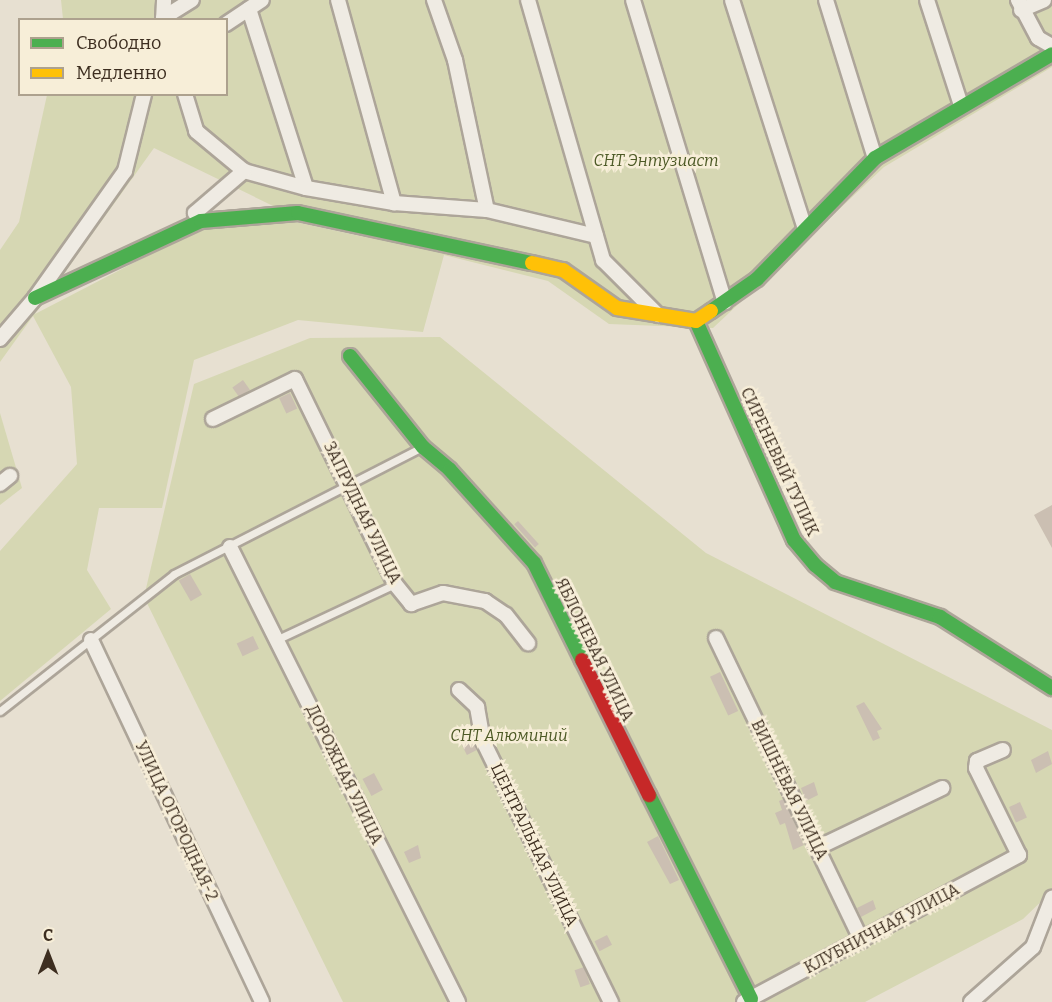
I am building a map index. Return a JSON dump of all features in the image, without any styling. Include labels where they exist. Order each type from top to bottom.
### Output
[{"type":"street","points":[[163,18],[164,0]]},
{"type":"street","points":[[165,18],[192,0]]},
{"type":"street","points":[[228,23],[261,0]]},
{"type":"street","points":[[338,0],[394,203]]},
{"type":"street","points":[[434,0],[455,60],[488,210]]},
{"type":"street","points":[[528,0],[603,260],[658,315]]},
{"type":"street","points":[[633,0],[725,302]]},
{"type":"street","points":[[732,0],[804,226]]},
{"type":"street","points":[[826,0],[875,158]]},
{"type":"street","points":[[927,0],[961,105]]},
{"type":"street","points":[[1044,0],[1019,5],[1038,38],[1052,46]]},
{"type":"street","points":[[249,9],[306,188]]},
{"type":"street","points":[[35,298],[201,221],[298,213],[563,270],[617,308],[696,321],[757,279],[804,226],[875,158],[961,105],[1052,54]]},
{"type":"street","points":[[0,339],[35,298],[125,171],[144,96]]},
{"type":"street","points":[[186,96],[196,131],[244,171],[306,188],[394,203],[488,210],[596,236]]},
{"type":"street","points":[[201,221],[195,213],[244,171]]},
{"type":"street","name":"СИРЕНЕВЫЙ ТУПИК","points":[[696,321],[794,540],[814,565],[835,582],[940,617],[1052,688]]},
{"type":"street","name":"ЯБЛОНЕВАЯ УЛИЦА","points":[[350,356],[423,447],[450,470],[534,563],[747,1000]]},
{"type":"street","name":"ЗАПРУДНАЯ УЛИЦА","points":[[213,419],[295,379],[349,485],[395,584],[411,604],[444,593],[485,601],[506,615],[528,643]]},
{"type":"street","name":"ДОРОЖНАЯ УЛИЦА","points":[[230,547],[458,1002]]},
{"type":"street","name":"ВИШНЁВАЯ УЛИЦА","points":[[716,638],[862,941]]},
{"type":"street","name":"УЛИЦА ОГОРОДНАЯ-2","points":[[91,640],[261,1002]]},
{"type":"street","name":"ЦЕНТРАЛЬНАЯ УЛИЦА","points":[[459,690],[477,707],[483,741],[611,1002]]},
{"type":"street","name":"КЛУБНИЧНАЯ УЛИЦА","points":[[747,1000],[862,941],[1019,855],[976,768],[977,761],[1003,750]]},
{"type":"street","points":[[817,848],[942,788]]},
{"type":"street","points":[[971,1002],[1033,947],[1052,898]]},
{"type":"lane","points":[[0,711],[174,574],[423,447]]},
{"type":"lane","points":[[278,639],[395,584]]},
{"type":"green space","name":"СНТ Энтузиаст","points":[[61,0],[1052,0],[1052,67],[884,167],[713,328],[609,324],[548,281],[444,255],[423,332],[298,320],[194,360],[162,508],[99,508],[87,570],[111,609],[0,701],[0,551],[77,464],[71,387],[33,316],[0,362],[0,250],[19,222],[47,96],[228,96],[228,18],[63,18]],"holes":[[[154,148],[302,220],[369,238],[295,222],[197,230],[35,314]]]},
{"type":"green space","name":"СНТ Алюминий","points":[[440,337],[706,553],[1052,730],[1052,891],[1023,919],[865,1002],[343,1002],[144,597],[194,384],[310,338]]},
{"type":"green space","points":[[0,413],[22,488],[0,505]]},
{"type":"building","points":[[243,380],[250,390],[239,397],[232,387]]},
{"type":"building","points":[[290,393],[297,408],[286,413],[279,398]]},
{"type":"building","points":[[1052,505],[1052,548],[1034,515]]},
{"type":"building","points":[[518,521],[539,544],[535,547],[514,524]]},
{"type":"building","points":[[190,574],[202,595],[191,601],[179,580]]},
{"type":"building","points":[[253,636],[259,649],[243,656],[237,644]]},
{"type":"building","points":[[720,672],[738,711],[728,716],[710,677]]},
{"type":"building","points":[[864,702],[882,729],[877,731],[880,738],[873,741],[856,706]]},
{"type":"building","points":[[464,725],[477,750],[467,755],[454,730]]},
{"type":"building","points":[[1048,751],[1052,764],[1036,773],[1031,760]]},
{"type":"building","points":[[374,773],[383,790],[371,796],[363,779]]},
{"type":"building","points":[[814,782],[818,795],[806,801],[801,788]]},
{"type":"building","points":[[784,799],[804,845],[793,850],[785,823],[780,825],[775,813],[782,810],[779,801]]},
{"type":"building","points":[[1020,802],[1027,818],[1016,822],[1009,807]]},
{"type":"building","points":[[658,836],[679,880],[670,884],[647,842]]},
{"type":"building","points":[[418,845],[421,858],[409,863],[404,852]]},
{"type":"building","points":[[873,900],[876,909],[861,917],[857,908]]},
{"type":"building","points":[[607,935],[612,945],[600,951],[595,941]]},
{"type":"building","points":[[584,967],[590,984],[580,987],[575,970]]},
{"type":"traffic: fast","points":[[711,311],[757,279],[875,158],[1052,54]]},
{"type":"traffic: fast","points":[[35,298],[201,221],[298,213],[532,263]]},
{"type":"traffic: fast","points":[[696,321],[794,540],[815,565],[835,582],[940,617],[1052,688]]},
{"type":"traffic: fast","points":[[350,356],[423,447],[450,470],[534,563],[582,660]]},
{"type":"traffic: fast","points":[[649,795],[751,999]]},
{"type":"traffic: slow","points":[[532,263],[563,270],[617,308],[696,321],[711,311]]},
{"type":"traffic: jam","points":[[582,660],[649,795]]}]
